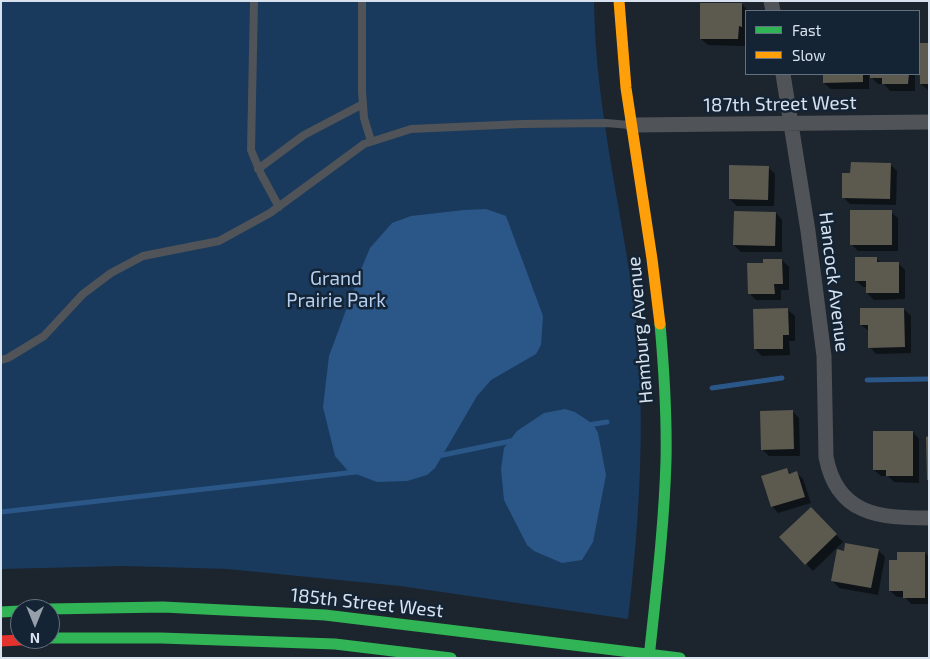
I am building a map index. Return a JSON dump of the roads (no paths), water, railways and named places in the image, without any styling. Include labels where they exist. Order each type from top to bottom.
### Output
[{"type":"street","name":"Hamburg Avenue","points":[[619,1],[623,72],[658,301],[665,389],[664,495],[649,655]]},
{"type":"street","name":"Hancock Avenue","points":[[783,75],[811,248],[824,356],[826,457],[832,475],[842,494],[850,503],[871,513],[896,518],[929,518]]},
{"type":"street","name":"187th Street West","points":[[632,125],[929,122]]},
{"type":"street","name":"185th Street West","points":[[60,609],[180,608],[325,615],[680,658]]},
{"type":"street","points":[[60,638],[161,638],[335,644],[451,658]]},
{"type":"lane","points":[[254,1],[251,150],[258,169],[279,207]]},
{"type":"lane","points":[[362,1],[363,104],[364,118],[371,141]]},
{"type":"lane","points":[[258,169],[304,135],[363,104]]},
{"type":"lane","points":[[1,360],[8,358],[44,336],[83,294],[111,273],[143,256],[219,240],[279,207],[364,144],[371,141],[411,129],[522,124],[606,123],[632,125]]},
{"type":"waterway","points":[[712,388],[782,378]]},
{"type":"waterway","points":[[867,380],[929,379]]},
{"type":"waterway","points":[[588,425],[607,422]]},
{"type":"waterway","points":[[438,456],[516,440]]},
{"type":"waterway","points":[[1,512],[356,472]]},
{"type":"park label","name":"Grand Prairie Park","points":[[336,290]]}]
